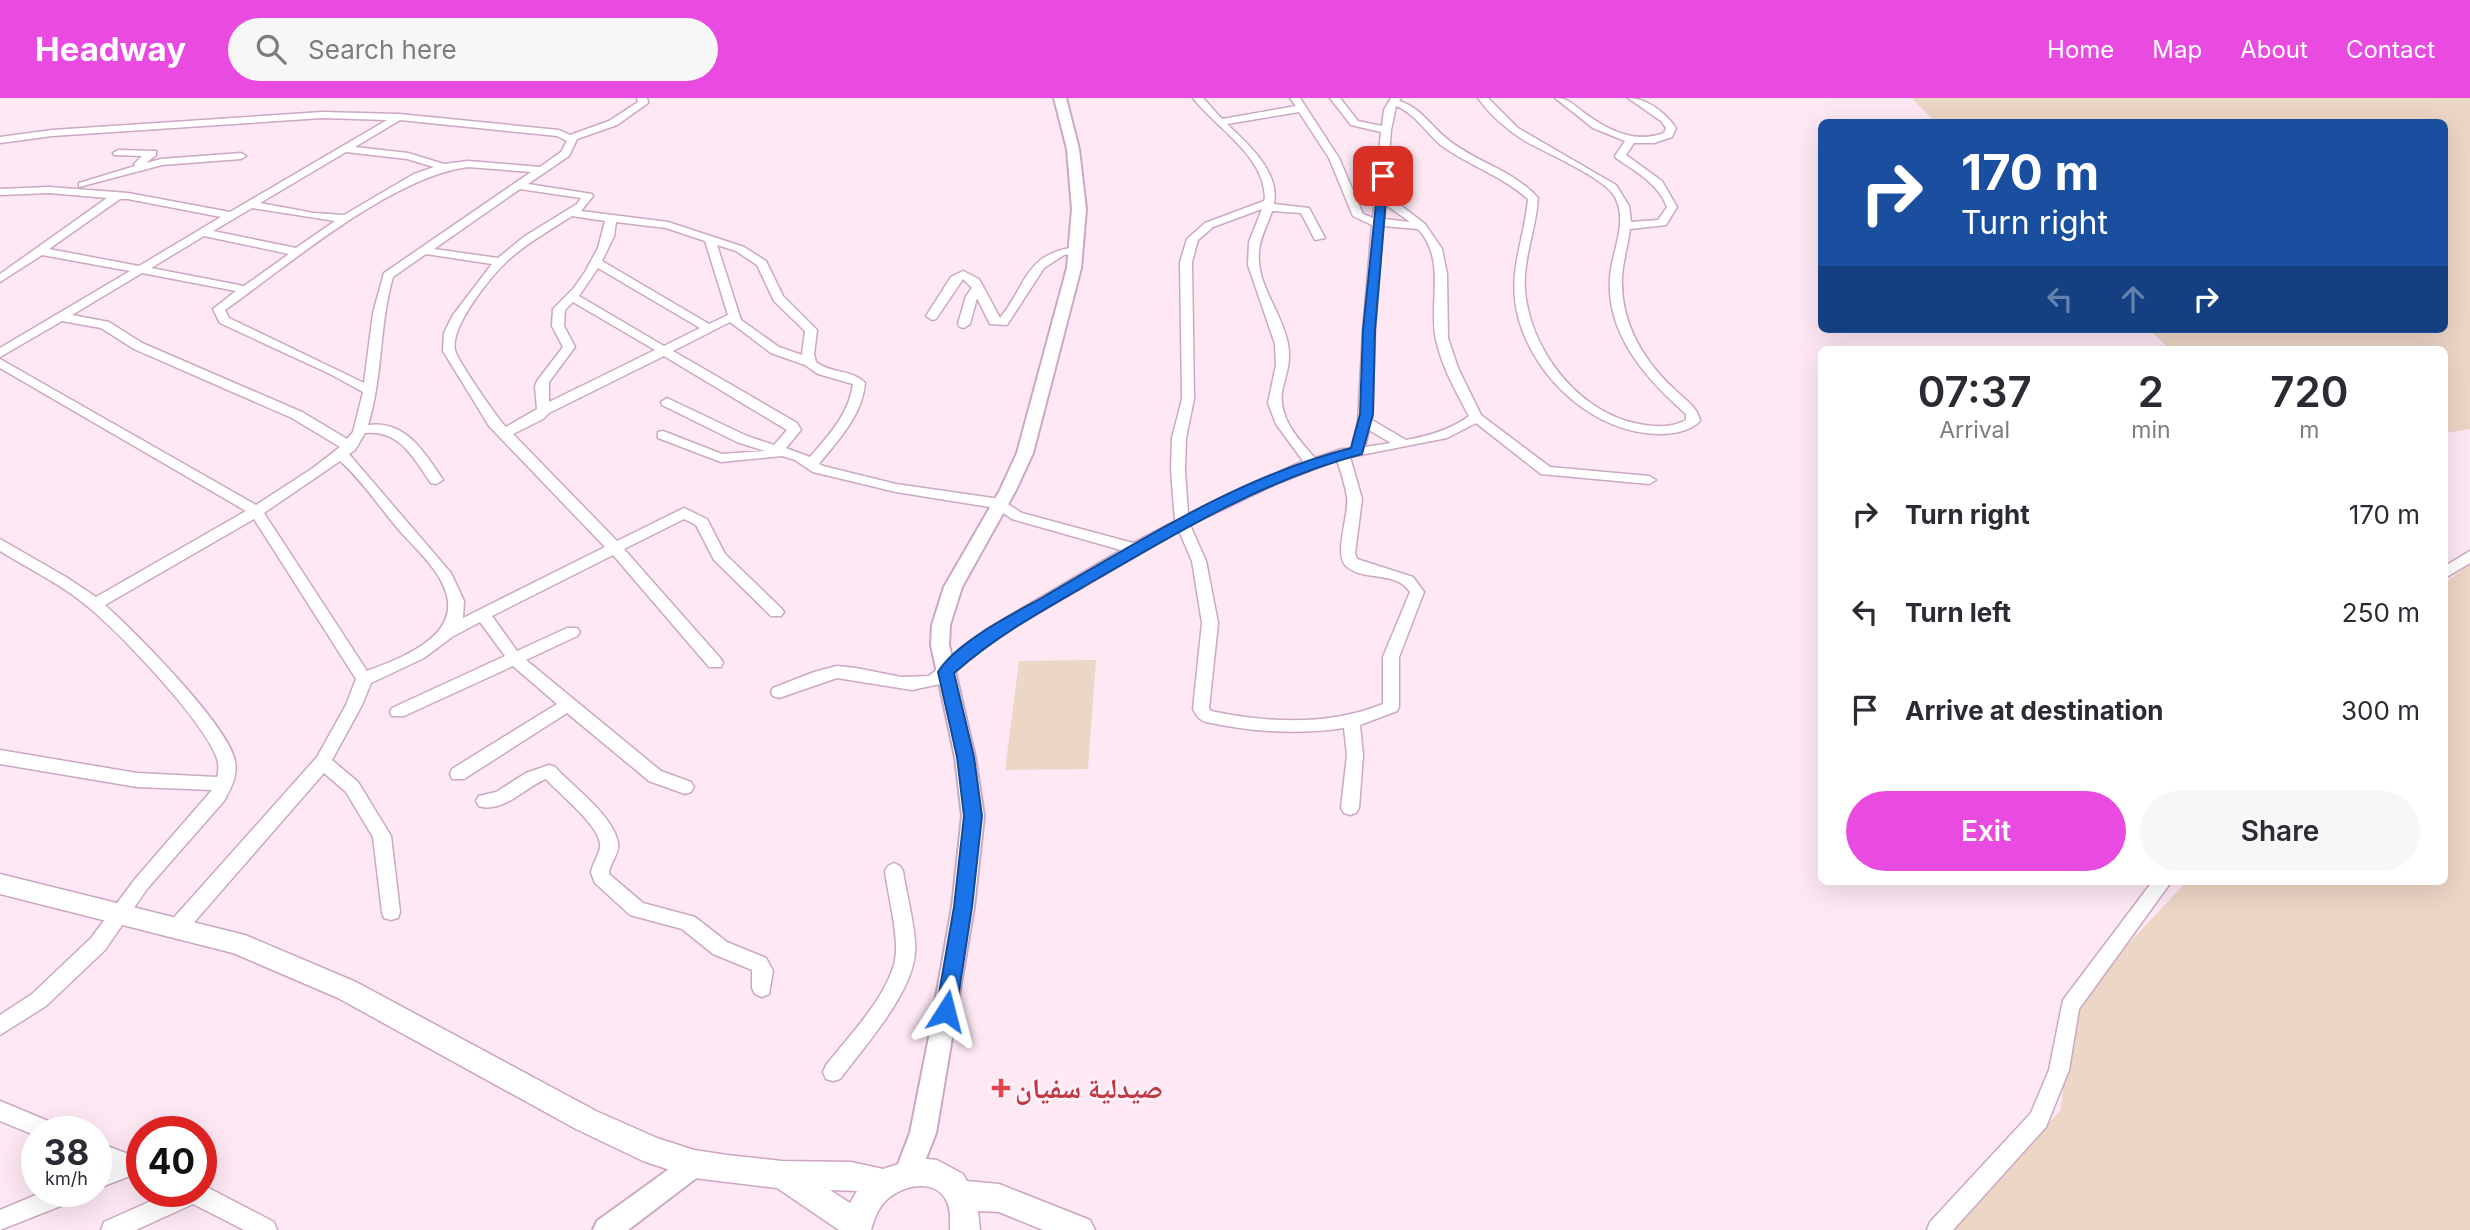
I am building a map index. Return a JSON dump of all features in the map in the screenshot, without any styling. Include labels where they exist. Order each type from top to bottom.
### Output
[{"type":"main road","points":[[0,884],[236,943],[347,990],[586,1120],[653,1151],[694,1164],[782,1175],[895,1177],[940,1174],[962,1195],[967,1213],[965,1230]]},
{"type":"main road","points":[[782,1175],[856,1227],[871,1194],[895,1177]]},
{"type":"main road","points":[[962,1195],[999,1198],[1056,1227]]},
{"type":"street","points":[[0,140],[52,133],[300,116],[398,117],[559,133],[571,138],[613,123],[643,103],[642,98]]},
{"type":"street","points":[[895,1177],[923,1133],[963,907],[973,816],[965,757],[940,645],[945,607],[1018,470],[1033,431],[1077,250],[1079,209],[1073,149],[1060,98]]},
{"type":"street","points":[[1198,98],[1266,177],[1270,204],[1259,230],[1253,262],[1255,276],[1272,314],[1283,359],[1273,398],[1288,433],[1312,463]]},
{"type":"street","points":[[1295,98],[1334,158],[1356,214],[1364,220],[1420,226]]},
{"type":"street","points":[[1335,98],[1355,123],[1386,131]]},
{"type":"street","points":[[1319,238],[1304,209],[1270,204],[1209,225],[1193,239],[1186,262],[1189,319],[1188,399],[1179,438],[1178,470],[1182,522],[1199,561],[1210,623],[1203,713],[1216,719],[1271,725],[1351,722],[1391,707],[1391,657],[1418,592],[1415,583],[1408,578],[1364,570],[1351,562],[1348,553],[1354,499],[1350,452],[1365,422],[1377,222],[1382,196],[1386,131],[1395,100],[1412,107],[1444,141],[1515,183],[1533,198],[1517,268],[1520,302],[1537,344],[1562,385],[1587,407],[1618,424],[1643,429],[1674,430],[1693,421],[1692,413],[1647,371],[1625,329],[1616,281],[1625,226],[1625,208],[1612,185],[1526,136],[1498,115],[1483,98]]},
{"type":"street","points":[[1560,98],[1608,132],[1632,140],[1662,139],[1670,133],[1671,128],[1657,113],[1633,98]]},
{"type":"street","points":[[1220,122],[1303,108]]},
{"type":"street","points":[[0,353],[398,117]]},
{"type":"street","points":[[95,604],[255,510],[346,451],[360,430],[370,391],[387,278],[543,170],[570,148],[571,138]]},
{"type":"street","points":[[1625,226],[1662,223],[1672,207],[1667,192],[1620,156],[1632,140]]},
{"type":"street","points":[[346,149],[408,156],[444,167]]},
{"type":"street","points":[[118,153],[148,152],[153,155],[118,173]]},
{"type":"street","points":[[83,184],[167,161],[241,156]]},
{"type":"street","points":[[370,391],[334,371],[224,320],[219,309],[346,218],[418,176],[444,167],[468,164],[543,170]]},
{"type":"street","points":[[0,190],[32,184],[83,184],[122,195],[233,216]]},
{"type":"street","points":[[520,186],[589,196],[571,213],[529,239],[500,262],[459,316],[448,341],[449,351],[494,423],[614,547],[715,663]]},
{"type":"street","points":[[0,190],[122,195]]},
{"type":"street","points":[[0,279],[122,195]]},
{"type":"street","points":[[1382,196],[1430,236],[1438,254],[1443,339],[1476,417],[1546,471],[1649,480]]},
{"type":"street","points":[[252,205],[314,216],[346,218]]},
{"type":"street","points":[[571,213],[668,225],[740,249],[762,263],[778,298],[811,330],[808,362]]},
{"type":"street","points":[[544,410],[541,386],[569,347],[558,326],[559,309],[573,297],[596,262],[611,230],[611,217]]},
{"type":"street","points":[[204,233],[297,252]]},
{"type":"street","points":[[710,240],[732,317],[744,330],[775,350],[830,373],[858,380],[860,396],[810,466]]},
{"type":"street","points":[[932,316],[959,275],[968,275],[995,321],[1003,322],[1048,256],[1062,250],[1077,250]]},
{"type":"street","points":[[41,251],[244,289]]},
{"type":"street","points":[[425,251],[500,262]]},
{"type":"street","points":[[596,262],[708,328]]},
{"type":"street","points":[[964,324],[972,296],[978,288]]},
{"type":"street","points":[[573,297],[792,426],[794,430],[781,452]]},
{"type":"street","points":[[60,317],[105,325],[138,346],[297,415],[346,451],[448,580],[457,616],[443,634]]},
{"type":"street","points":[[505,433],[538,416],[544,410],[571,399],[662,350],[732,317]]},
{"type":"street","points":[[0,363],[255,510],[364,680]]},
{"type":"street","points":[[667,402],[743,439],[800,457],[810,466],[852,479],[1000,503],[1017,516],[1142,546]]},
{"type":"street","points":[[779,692],[833,673],[920,683],[935,680],[985,638],[1182,522],[1312,463],[1350,452],[1404,444],[1460,428],[1476,417]]},
{"type":"street","points":[[1365,422],[1404,444]]},
{"type":"street","points":[[360,430],[380,426],[398,432],[436,480]]},
{"type":"street","points":[[663,435],[733,459],[781,452]]},
{"type":"street","points":[[176,929],[323,762],[354,705],[364,680],[415,657],[443,634],[677,514],[691,515],[707,530],[719,557],[776,612]]},
{"type":"street","points":[[0,544],[95,604],[136,644],[221,746],[227,766],[225,785],[211,806],[141,884],[98,944],[52,988],[0,1026]]},
{"type":"street","points":[[2448,571],[2470,556]]},
{"type":"street","points":[[482,614],[515,659],[568,705],[655,776],[685,787]]},
{"type":"street","points":[[398,712],[572,632]]},
{"type":"street","points":[[458,775],[568,705]]},
{"type":"street","points":[[1350,808],[1355,755],[1351,722]]},
{"type":"street","points":[[0,757],[137,780],[225,785]]},
{"type":"street","points":[[323,762],[352,787],[382,836],[391,912]]},
{"type":"street","points":[[485,802],[493,801],[528,779],[550,772],[597,822],[608,838],[609,848],[601,863],[601,878],[637,909],[688,922],[720,948],[759,964],[763,971],[762,988]]},
{"type":"street","points":[[833,1073],[873,1021],[904,964],[905,952],[894,871]]},
{"type":"street","points":[[1938,1230],[2039,1120],[2059,1070],[2070,1006],[2160,885]]},
{"type":"street","points":[[0,1111],[20,1120]]},
{"type":"street","points":[[0,1127],[20,1120]]},
{"type":"street","points":[[606,1230],[694,1164]]},
{"type":"street","points":[[217,1204],[264,1230]]},
{"type":"street","points":[[0,1221],[33,1207]]},
{"type":"street","points":[[112,1230],[162,1207]]},
{"type":"shaded area","points":[[1911,98],[2470,98],[2470,429],[2448,433],[2448,346],[2167,346],[2152,333],[2448,333],[2448,119],[1932,119]]},
{"type":"shaded area","points":[[2470,564],[2470,1230],[1950,1230],[2060,1111],[2076,1000],[2183,885],[2448,885],[2448,581]]},
{"type":"shaded area","points":[[1096,660],[1088,769],[1005,770],[1019,661]]},
{"type":"place","name":"صيدلية سفيان","points":[[1001,1088]]},
{"type":"route","points":[[946,1011],[963,907],[973,816],[960,729],[946,672],[985,638],[1182,522],[1312,463],[1357,451],[1366,414],[1369,330],[1383,176]]}]
